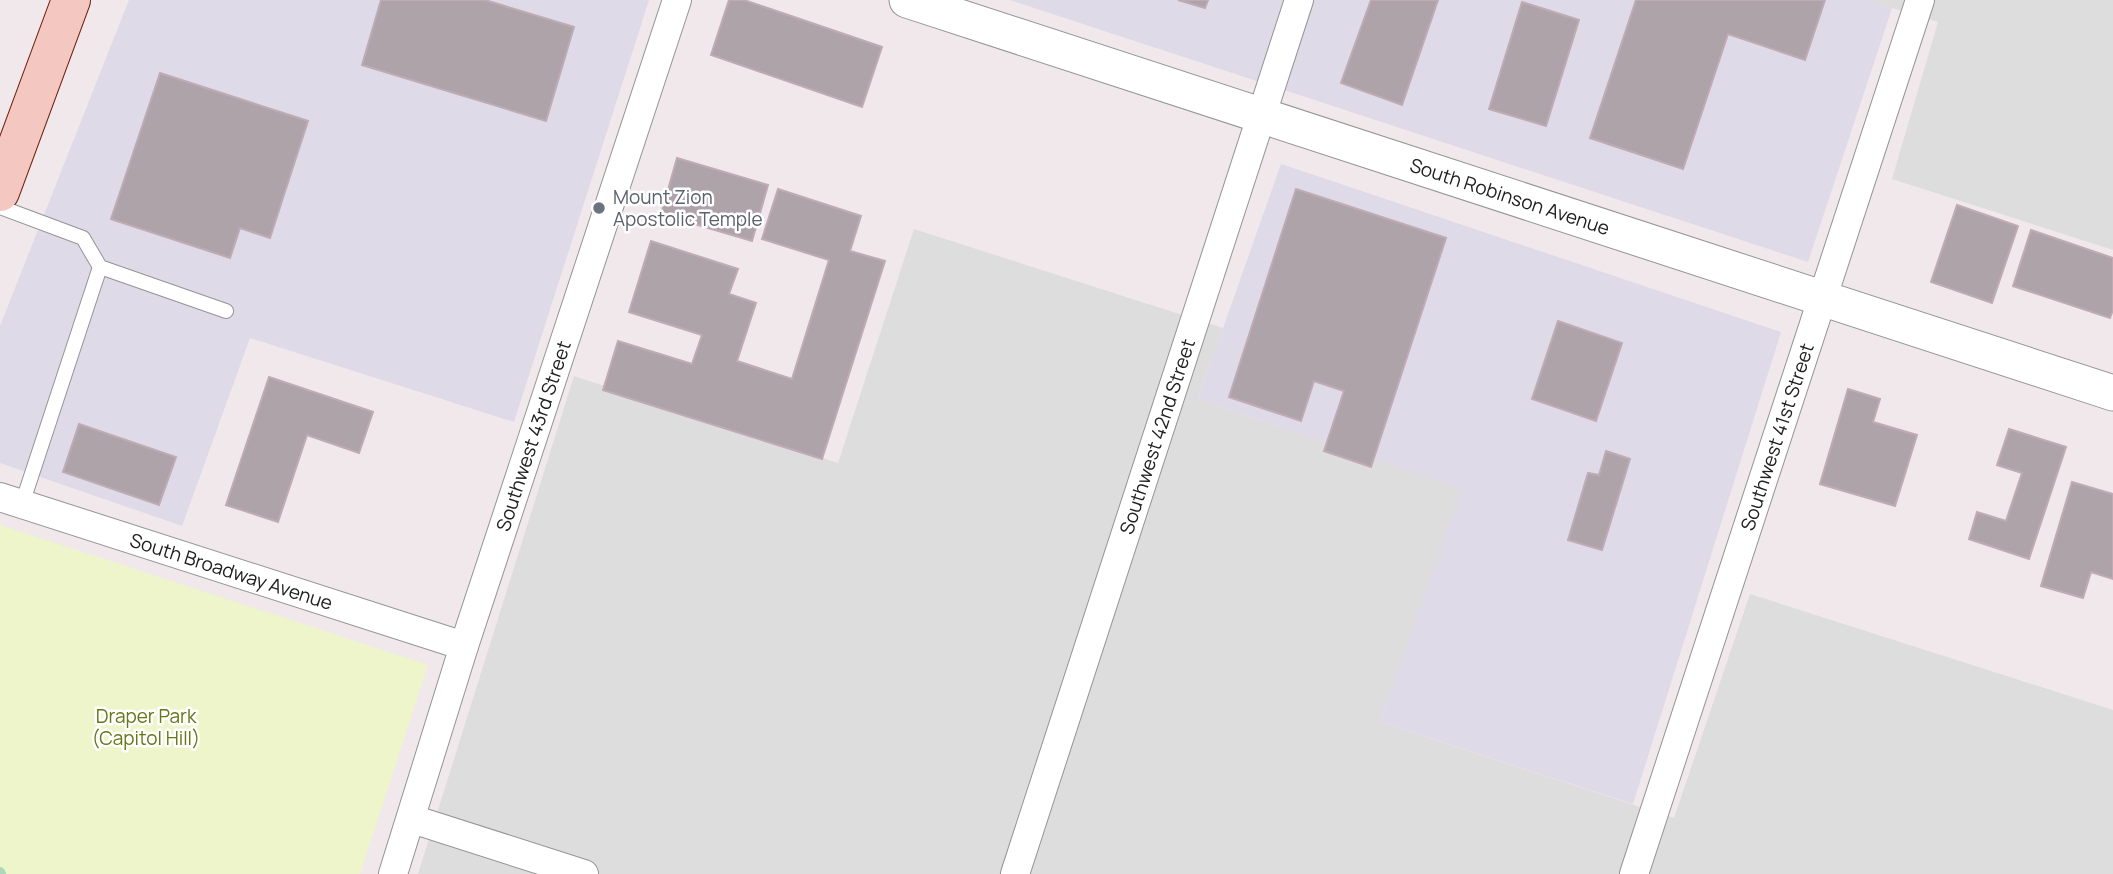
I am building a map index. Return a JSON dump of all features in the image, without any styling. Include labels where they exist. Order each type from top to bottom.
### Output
[{"type":"main road","points":[[0,192],[71,0]]},
{"type":"street","name":"Southwest 43rd Street","points":[[393,874],[464,646],[677,0]]},
{"type":"street","name":"South Robinson Avenue","points":[[907,0],[2113,393]]},
{"type":"street","name":"Southwest 42nd Street","points":[[1015,874],[1299,0]]},
{"type":"street","name":"Southwest 41st Street","points":[[1634,874],[1920,0]]},
{"type":"street","name":"South Broadway Avenue","points":[[11,500],[464,646]]},
{"type":"street","points":[[412,819],[584,874]]},
{"type":"lane","points":[[0,207],[83,238],[100,267],[226,311]]},
{"type":"lane","points":[[11,500],[100,267]]},
{"type":"shaded area","points":[[129,0],[649,0],[514,422],[250,338],[182,526],[0,463],[0,326]]},
{"type":"shaded area","points":[[1010,0],[1866,0],[1892,8],[1808,262]]},
{"type":"shaded area","points":[[1866,0],[2113,0],[2113,250],[1892,179],[1938,22]]},
{"type":"shaded area","points":[[1281,164],[1781,332],[1633,804],[1380,722],[1462,489],[1198,399]]},
{"type":"shaded area","points":[[914,229],[1223,328],[1198,399],[1463,489],[1380,722],[1674,818],[1750,594],[2113,710],[2113,874],[418,874],[574,376],[838,463]]},
{"type":"green space","name":"Draper Park (Capitol Hill)","points":[[0,525],[428,665],[360,874],[0,874]]},
{"type":"building","points":[[381,0],[485,0],[574,27],[546,121],[362,65]]},
{"type":"building","points":[[729,0],[744,0],[882,47],[862,107],[711,55]]},
{"type":"building","points":[[1178,0],[1208,0],[1205,8]]},
{"type":"building","points":[[1371,0],[1438,0],[1402,105],[1341,83]]},
{"type":"building","points":[[1636,0],[1825,0],[1805,60],[1728,34],[1683,169],[1590,138]]},
{"type":"building","points":[[1522,2],[1579,20],[1546,126],[1489,109]]},
{"type":"building","points":[[160,73],[308,121],[270,238],[240,228],[230,258],[111,219]]},
{"type":"building","points":[[677,158],[768,185],[752,241],[661,214]]},
{"type":"building","points":[[778,189],[861,216],[850,251],[885,261],[822,459],[603,390],[618,341],[692,364],[702,335],[629,312],[651,241],[738,269],[729,294],[756,303],[737,361],[792,379],[829,260],[762,239]]},
{"type":"building","points":[[1296,189],[1446,238],[1371,467],[1324,451],[1344,391],[1314,381],[1301,421],[1229,397]]},
{"type":"building","points":[[1957,205],[2018,226],[1992,303],[1931,282]]},
{"type":"building","points":[[2031,230],[2113,258],[2113,310],[2110,318],[2013,286]]},
{"type":"building","points":[[1558,321],[1622,343],[1596,421],[1532,399]]},
{"type":"building","points":[[269,377],[373,412],[359,453],[307,435],[278,522],[226,505]]},
{"type":"building","points":[[1848,389],[1880,399],[1873,422],[1917,435],[1895,506],[1820,484]]},
{"type":"building","points":[[79,424],[176,457],[159,505],[63,472]]},
{"type":"building","points":[[2009,429],[2066,447],[2029,559],[1969,539],[1977,512],[2006,521],[2022,473],[1997,465]]},
{"type":"building","points":[[1606,451],[1630,459],[1602,550],[1568,540],[1588,473],[1599,475]]},
{"type":"building","points":[[2072,482],[2113,494],[2113,579],[2091,572],[2083,598],[2041,586]]},
{"type":"place","name":"Mount Zion Apostolic Temple","points":[[599,208]]}]
